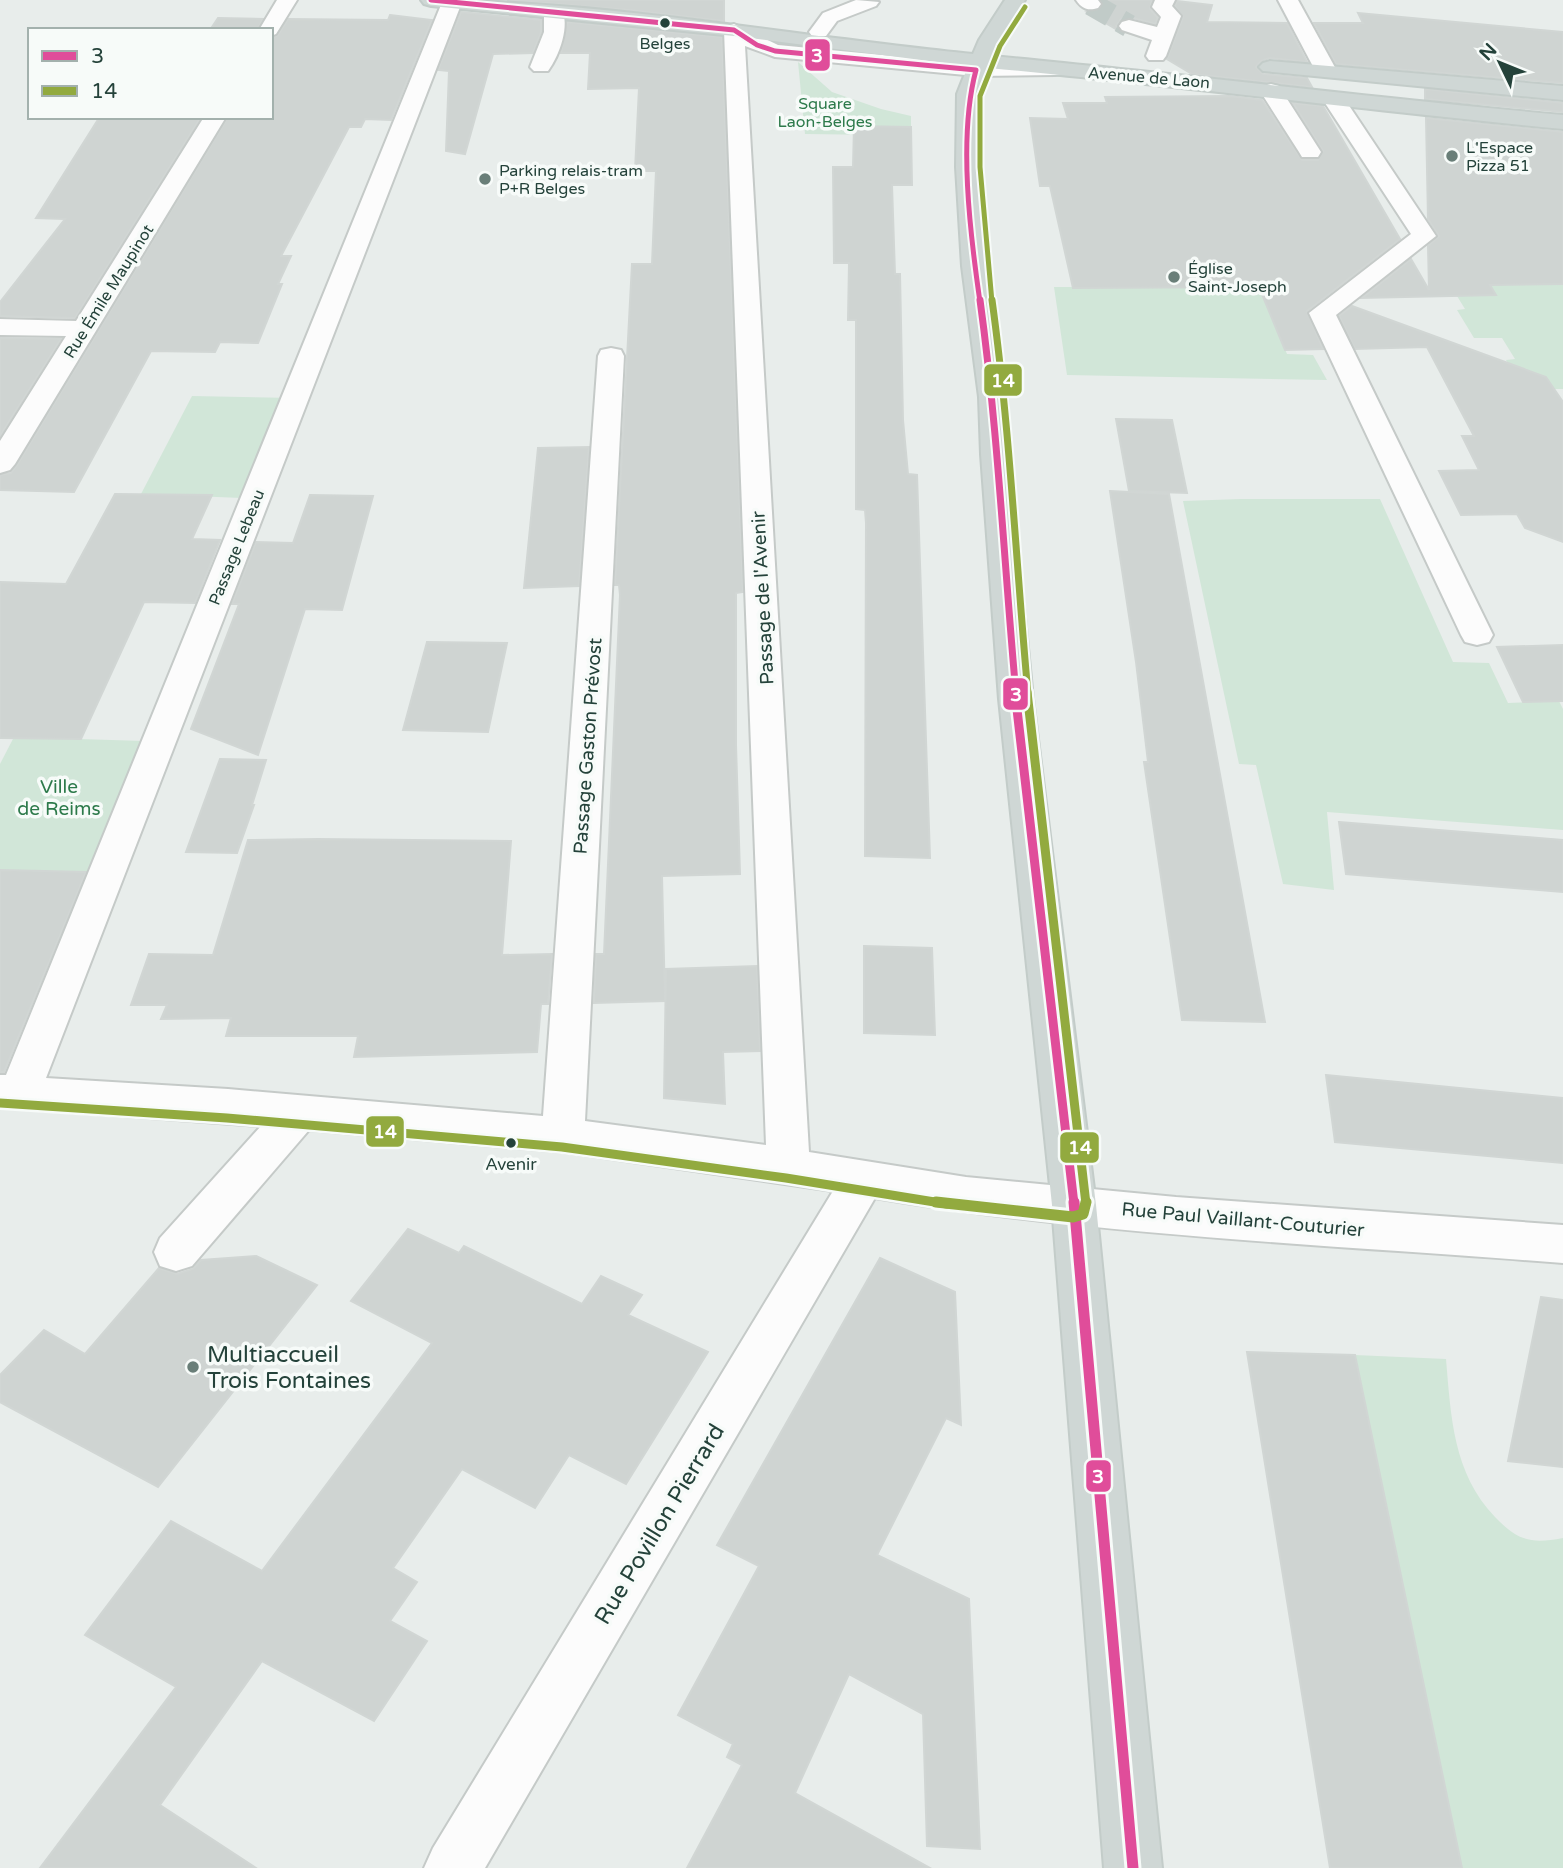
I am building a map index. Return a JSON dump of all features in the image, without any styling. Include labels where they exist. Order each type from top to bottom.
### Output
[{"type":"main road","points":[[1015,0],[982,55],[968,99],[968,167],[975,266],[993,397],[995,454],[1016,699],[1074,1205],[1133,1868]]},
{"type":"main road","name":"Avenue de Laon","points":[[441,1],[547,8],[919,55],[982,55],[1055,69],[1563,122]]},
{"type":"main road","name":"Avenue de Laon","points":[[734,30],[929,35]]},
{"type":"main road","name":"Avenue de Laon","points":[[965,38],[982,55]]},
{"type":"main road","name":"Avenue de Laon","points":[[982,55],[1023,42]]},
{"type":"main road","name":"Avenue de Laon","points":[[1142,54],[1183,58]]},
{"type":"main road","points":[[1249,65],[1563,93]]},
{"type":"street","points":[[270,28],[287,0]]},
{"type":"street","points":[[819,32],[830,17],[869,2],[868,0]]},
{"type":"street","points":[[1142,54],[1165,32],[1171,16],[1162,7],[1165,0]]},
{"type":"street","points":[[1288,0],[1326,71]]},
{"type":"street","name":"Passage Lebeau","points":[[9,1092],[441,1]]},
{"type":"street","points":[[541,67],[554,32],[547,8]]},
{"type":"street","points":[[1142,54],[1145,38],[1129,26],[1150,34],[1165,32]]},
{"type":"street","name":"Passage de l'Avenir","points":[[734,30],[788,1166]]},
{"type":"street","points":[[1271,91],[1310,152]]},
{"type":"street","points":[[1334,100],[1424,236],[1322,313],[1477,635]]},
{"type":"street","name":"Rue Émile Maupinot","points":[[0,464],[214,119]]},
{"type":"street","points":[[0,327],[84,329]]},
{"type":"street","name":"Passage Gaston Prévost","points":[[563,1135],[611,356]]},
{"type":"street","name":"Rue Paul Vaillant-Couturier","points":[[9,1092],[563,1135],[788,1166],[966,1195],[1176,1215],[1563,1244]]},
{"type":"street","points":[[176,1252],[298,1113]]},
{"type":"street","name":"Rue Povillon Pierrard","points":[[453,1868],[863,1179]]},
{"type":"green space","name":"Square Laon-Belges","points":[[798,62],[832,92],[911,116],[911,127],[883,126],[882,135],[805,134]]},
{"type":"green space","points":[[1488,281],[1542,281],[1545,285],[1563,284],[1563,389],[1554,389],[1512,370],[1506,360],[1515,359],[1502,338],[1474,338],[1457,310],[1465,309],[1457,296],[1495,295]]},
{"type":"green space","points":[[1054,287],[1282,287],[1272,318],[1287,354],[1313,355],[1327,380],[1067,375]]},
{"type":"green space","points":[[192,396],[295,398],[242,498],[141,494]]},
{"type":"green space","points":[[1380,499],[1453,662],[1489,663],[1508,703],[1559,701],[1563,709],[1563,830],[1327,812],[1334,890],[1283,884],[1256,765],[1239,764],[1183,501]]},
{"type":"green space","name":"Ville de Reims","points":[[14,737],[144,741],[91,872],[0,870],[0,764]]},
{"type":"green space","points":[[1355,1355],[1446,1359],[1457,1443],[1470,1482],[1481,1500],[1503,1525],[1518,1536],[1542,1541],[1563,1538],[1563,1868],[1462,1868]]},
{"type":"building","points":[[507,0],[724,0],[724,21],[629,10]]},
{"type":"building","points":[[1101,0],[1152,0],[1150,9],[1158,18],[1155,24],[1130,17],[1121,19],[1116,26],[1119,31],[1087,12],[1100,10],[1104,4]]},
{"type":"building","points":[[1177,1],[1212,5],[1207,22],[1287,23],[1307,62],[1269,58],[1256,67],[1263,74],[1307,78],[1312,87],[1192,74],[1167,59],[1183,17],[1175,6]]},
{"type":"building","points":[[461,12],[541,20],[541,32],[533,53],[493,54],[465,154],[446,151],[449,71],[438,70]]},
{"type":"building","points":[[1358,13],[1563,32],[1563,83],[1336,64],[1314,23],[1363,23]]},
{"type":"building","points":[[390,15],[432,20],[391,120],[365,119],[361,127],[349,127],[281,256],[291,256],[278,284],[282,284],[258,343],[220,342],[215,352],[151,351],[74,492],[0,490],[0,475],[11,473],[17,465],[227,119],[273,119],[273,37],[278,35],[288,19],[388,20]]},
{"type":"building","points":[[218,18],[263,19],[258,28],[211,28]]},
{"type":"building","points":[[567,22],[722,37],[743,592],[736,593],[736,745],[740,874],[662,876],[665,1001],[594,1003],[596,954],[604,954],[620,595],[619,585],[615,585],[632,264],[652,264],[656,171],[635,171],[639,88],[588,89],[590,53],[561,53]]},
{"type":"building","points":[[1425,89],[1563,103],[1563,112],[1425,99]]},
{"type":"building","points":[[1229,96],[1262,100],[1302,160],[1318,160],[1323,151],[1293,103],[1323,106],[1400,239],[1307,311],[1323,349],[1285,350],[1259,287],[1073,288],[1050,186],[1040,186],[1030,118],[1068,119],[1063,103],[1107,103],[1105,97]]},
{"type":"building","points":[[1426,118],[1563,132],[1563,284],[1490,285],[1496,295],[1362,298],[1411,259],[1429,290],[1428,246],[1439,236],[1428,219]]},
{"type":"building","points":[[98,119],[200,119],[75,318],[0,316],[0,302],[65,219],[36,218]]},
{"type":"building","points":[[854,126],[911,127],[912,185],[892,185],[895,274],[900,274],[903,420],[908,474],[917,475],[930,858],[865,856],[866,523],[865,510],[856,509],[856,320],[848,320],[849,263],[834,263],[833,167],[853,167]]},
{"type":"building","points":[[1352,306],[1546,377],[1563,402],[1563,542],[1525,528],[1517,514],[1461,515],[1439,471],[1479,470],[1462,436],[1474,436],[1427,347],[1355,349],[1339,316]]},
{"type":"building","points":[[0,338],[61,339],[0,436]]},
{"type":"building","points":[[1116,419],[1172,420],[1187,493],[1129,491]]},
{"type":"building","points":[[589,447],[579,586],[524,588],[538,448]]},
{"type":"building","points":[[1110,491],[1169,494],[1265,1022],[1182,1020],[1144,762],[1148,762],[1136,662]]},
{"type":"building","points":[[115,494],[212,495],[192,539],[220,540],[195,603],[144,602],[81,739],[0,738],[0,582],[66,584]]},
{"type":"building","points":[[310,495],[373,496],[342,610],[305,609],[258,755],[191,729],[239,604],[232,604],[256,542],[293,543]]},
{"type":"building","points":[[427,642],[507,643],[488,732],[403,730]]},
{"type":"building","points":[[1563,645],[1563,701],[1523,702],[1497,647]]},
{"type":"building","points":[[220,759],[266,760],[237,853],[186,852]]},
{"type":"building","points":[[1339,822],[1563,840],[1563,892],[1346,874]]},
{"type":"building","points":[[248,840],[511,841],[502,955],[552,954],[548,1004],[541,1004],[537,1052],[354,1057],[358,1036],[226,1036],[231,1018],[161,1019],[167,1005],[131,1005],[149,954],[213,955]]},
{"type":"building","points":[[0,870],[86,872],[4,1072],[0,1072]]},
{"type":"building","points":[[864,946],[932,948],[935,1035],[864,1033]]},
{"type":"building","points":[[757,966],[760,1051],[723,1052],[725,1104],[664,1098],[666,969]]},
{"type":"building","points":[[1326,1075],[1563,1098],[1563,1163],[1335,1142]]},
{"type":"building","points":[[408,1229],[459,1253],[464,1246],[582,1304],[601,1276],[642,1295],[628,1315],[708,1352],[626,1484],[569,1455],[535,1508],[462,1469],[393,1568],[417,1582],[390,1621],[427,1641],[374,1721],[262,1661],[160,1805],[256,1868],[40,1868],[176,1687],[85,1635],[171,1521],[262,1571],[432,1343],[351,1301]]},
{"type":"building","points":[[256,1256],[317,1285],[158,1487],[0,1402],[0,1375],[44,1330],[85,1354],[159,1268],[177,1274],[193,1269],[201,1260]]},
{"type":"building","points":[[880,1258],[955,1292],[961,1425],[946,1418],[877,1555],[969,1599],[980,1849],[927,1846],[923,1714],[849,1674],[795,1793],[930,1868],[687,1868],[742,1765],[727,1757],[733,1744],[678,1715],[759,1566],[717,1545]]},
{"type":"building","points":[[1541,1297],[1563,1300],[1563,1467],[1508,1461]]},
{"type":"building","points":[[1247,1352],[1355,1355],[1462,1868],[1330,1868]]},
{"type":"tunnel","points":[[1091,4],[1129,26]]},
{"type":"transit line","name":"3","points":[[431,0],[734,30],[757,45],[775,51],[976,70],[968,99],[968,167],[975,266],[993,397],[995,454],[1016,699],[1074,1205],[1133,1868]]},
{"type":"transit line","name":"14","points":[[0,1103],[227,1118],[562,1147],[786,1178],[964,1207],[1073,1217],[1083,1214],[1086,1204],[1028,698],[1007,453],[1005,395],[987,265],[980,167],[980,96],[1000,46],[1025,7]]},
{"type":"place","name":"Belges","points":[[665,23]]},
{"type":"place","name":"L'Espace Pizza 51","points":[[1452,156]]},
{"type":"place","name":"Parking relais-tram P+R Belges","points":[[485,179]]},
{"type":"place","name":"Église Saint-Joseph","points":[[1174,277]]},
{"type":"place","name":"Avenir","points":[[511,1143]]},
{"type":"place","name":"Multiaccueil Trois Fontaines","points":[[193,1367]]}]
